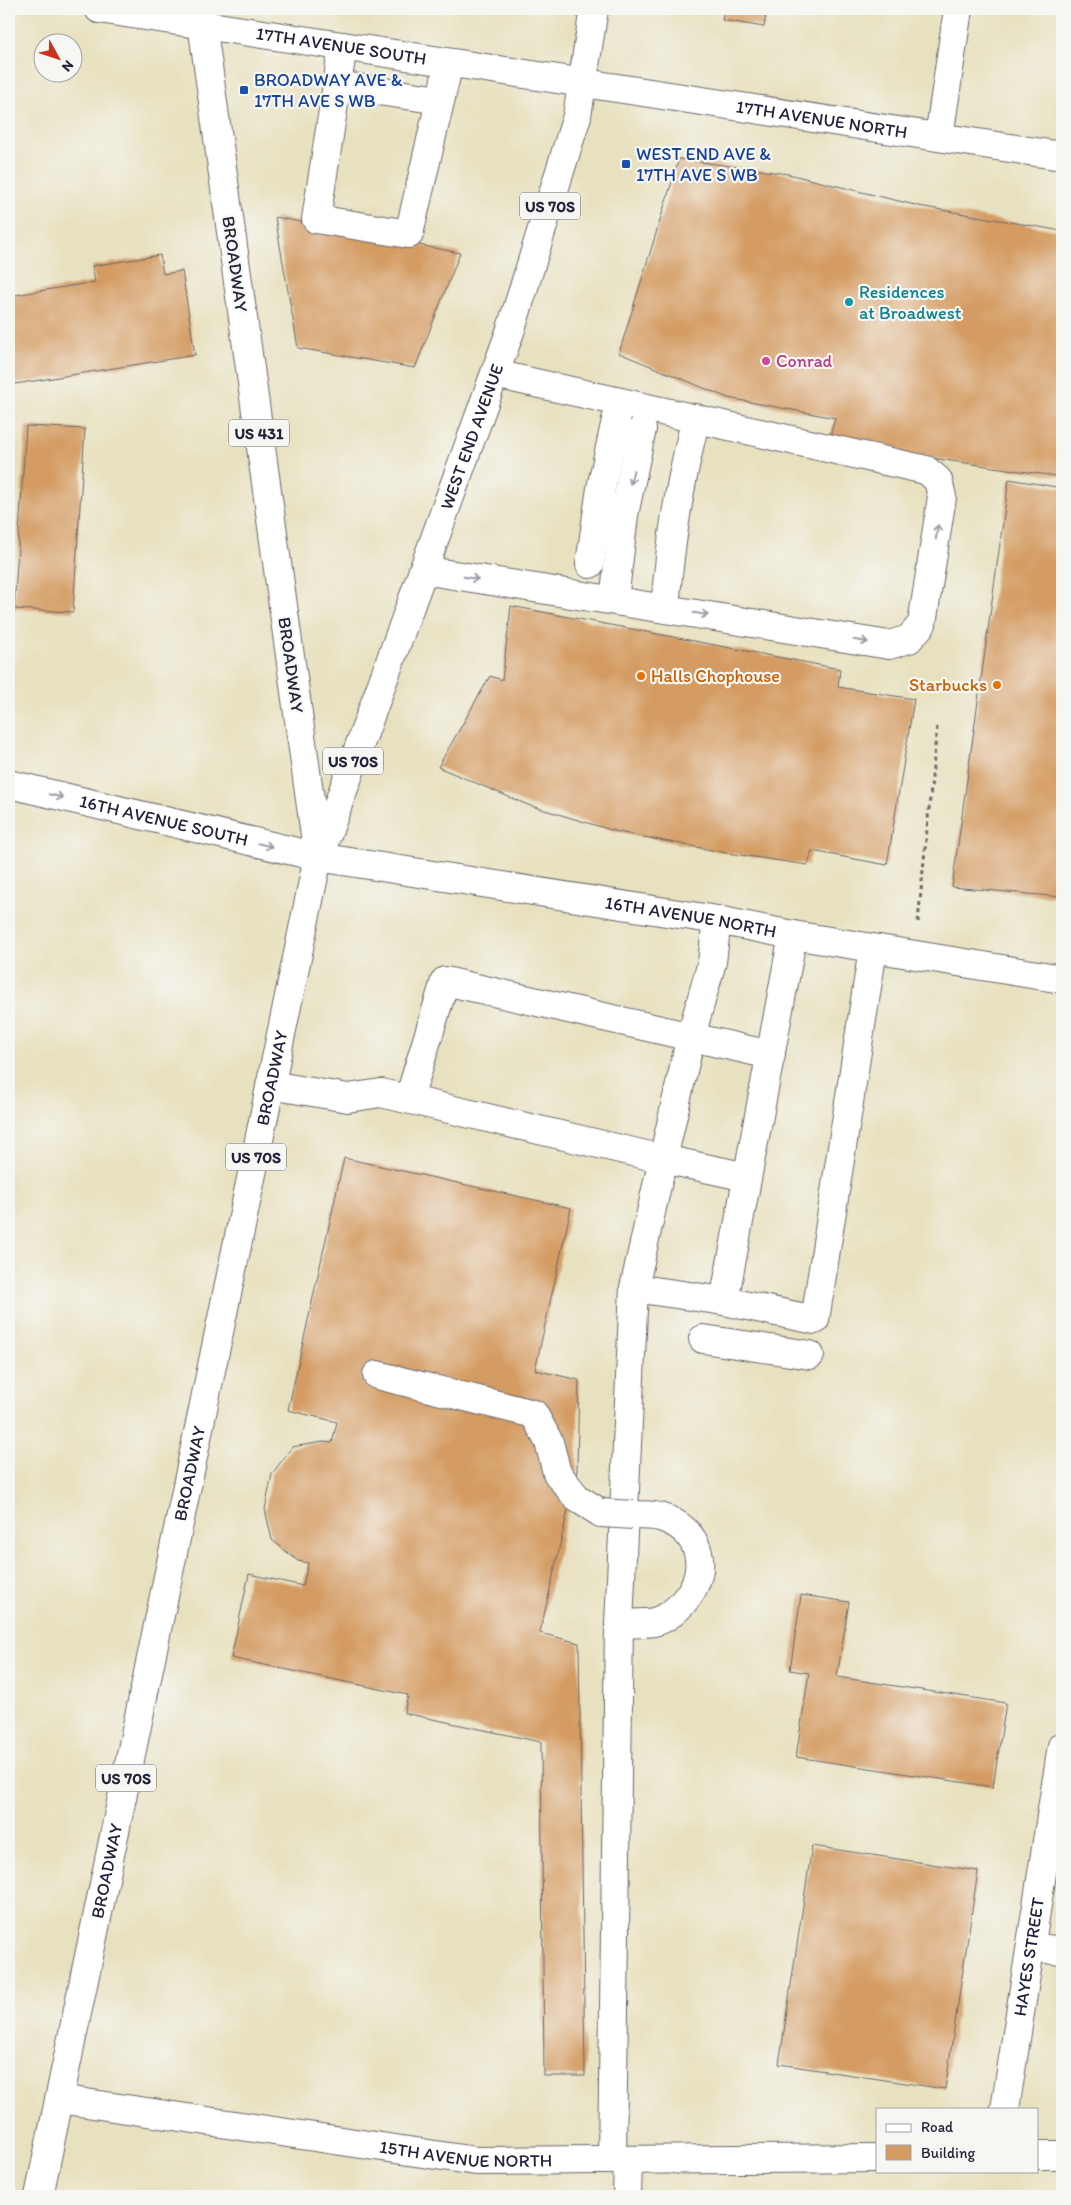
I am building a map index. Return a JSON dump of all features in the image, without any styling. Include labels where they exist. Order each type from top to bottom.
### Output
[{"type":"street","name":"17TH AVENUE SOUTH","points":[[99,9],[201,16],[343,46],[582,82]]},
{"type":"street","name":"WEST END AVENUE","points":[[318,858],[495,374],[555,191],[577,116],[594,9]]},
{"type":"street","points":[[939,137],[958,9]]},
{"type":"street","name":"BROADWAY","points":[[39,2196],[318,858],[201,16]]},
{"type":"street","points":[[343,46],[316,219],[409,234],[449,63]]},
{"type":"street","name":"17TH AVENUE NORTH","points":[[582,82],[1062,156]]},
{"type":"street","points":[[337,85],[440,100]]},
{"type":"street","points":[[423,570],[889,645],[909,639],[922,624],[942,497],[938,480],[926,470],[495,374]]},
{"type":"street","points":[[590,564],[601,488],[620,402]]},
{"type":"street","points":[[665,608],[675,513],[683,469],[696,418]]},
{"type":"street","points":[[614,600],[624,515],[642,429]]},
{"type":"street","name":"16TH AVENUE SOUTH","points":[[9,784],[318,858]]},
{"type":"street","name":"16TH AVENUE NORTH","points":[[318,858],[717,920],[873,949],[1062,980]]},
{"type":"street","points":[[627,2196],[620,2160],[620,1624],[634,1288],[691,1036],[712,962],[717,920]]},
{"type":"street","points":[[724,1302],[793,935]]},
{"type":"street","points":[[634,1288],[724,1302],[815,1320],[873,949]]},
{"type":"street","points":[[409,1099],[445,981],[691,1036],[771,1056]]},
{"type":"street","points":[[270,1085],[348,1098],[381,1093],[747,1177]]},
{"type":"street","points":[[703,1339],[810,1355]]},
{"type":"street","points":[[376,1375],[534,1414],[549,1442],[557,1473],[577,1498],[601,1513],[660,1517],[683,1528],[697,1546],[701,1566],[694,1589],[676,1611],[655,1622],[620,1624]]},
{"type":"street","name":"HAYES STREET","points":[[1005,2108],[1062,1746]]},
{"type":"street","points":[[1031,1947],[1062,1951]]},
{"type":"street","name":"15TH AVENUE NORTH","points":[[59,2099],[476,2161],[876,2158]]},
{"type":"street","points":[[1038,2156],[1062,2155]]},
{"type":"path","points":[[917,927],[937,726]]},
{"type":"building","points":[[724,9],[767,9],[764,27],[722,20]]},
{"type":"building","name":"Residences at Broadwest","points":[[679,159],[788,174],[919,206],[1062,231],[1062,477],[828,443],[835,418],[728,398],[619,353]]},
{"type":"building","points":[[275,217],[460,253],[415,368],[298,348]]},
{"type":"building","points":[[160,255],[163,274],[182,271],[195,355],[9,385],[9,296],[95,282],[92,266]]},
{"type":"building","points":[[26,426],[85,429],[73,612],[14,609]]},
{"type":"building","points":[[1009,479],[1062,488],[1062,897],[952,887]]},
{"type":"building","points":[[511,606],[840,669],[838,687],[914,699],[887,865],[812,851],[808,865],[727,853],[618,832],[528,805],[438,767],[490,676],[502,680]]},
{"type":"building","points":[[344,1158],[571,1208],[535,1370],[579,1380],[577,1470],[540,1633],[579,1643],[585,2076],[544,2076],[541,1742],[404,1713],[408,1695],[231,1658],[249,1574],[303,1586],[308,1563],[298,1561],[272,1540],[265,1509],[272,1474],[292,1447],[323,1442],[332,1443],[337,1422],[288,1410]]},
{"type":"building","points":[[801,1595],[849,1602],[837,1677],[1006,1703],[993,1787],[796,1757],[809,1673],[790,1670]]},
{"type":"building","points":[[812,1846],[978,1871],[945,2089],[779,2064]]},
{"type":"place","name":"BROADWAY AVE & 17TH AVE S WB","points":[[244,90]]},
{"type":"place","name":"WEST END AVE & 17TH AVE S WB","points":[[626,164]]},
{"type":"place","name":"Residences at Broadwest","points":[[849,302]]},
{"type":"place","name":"Conrad","points":[[766,361]]},
{"type":"place","name":"Halls Chophouse","points":[[641,676]]},
{"type":"place","name":"Starbucks","points":[[997,685]]}]
